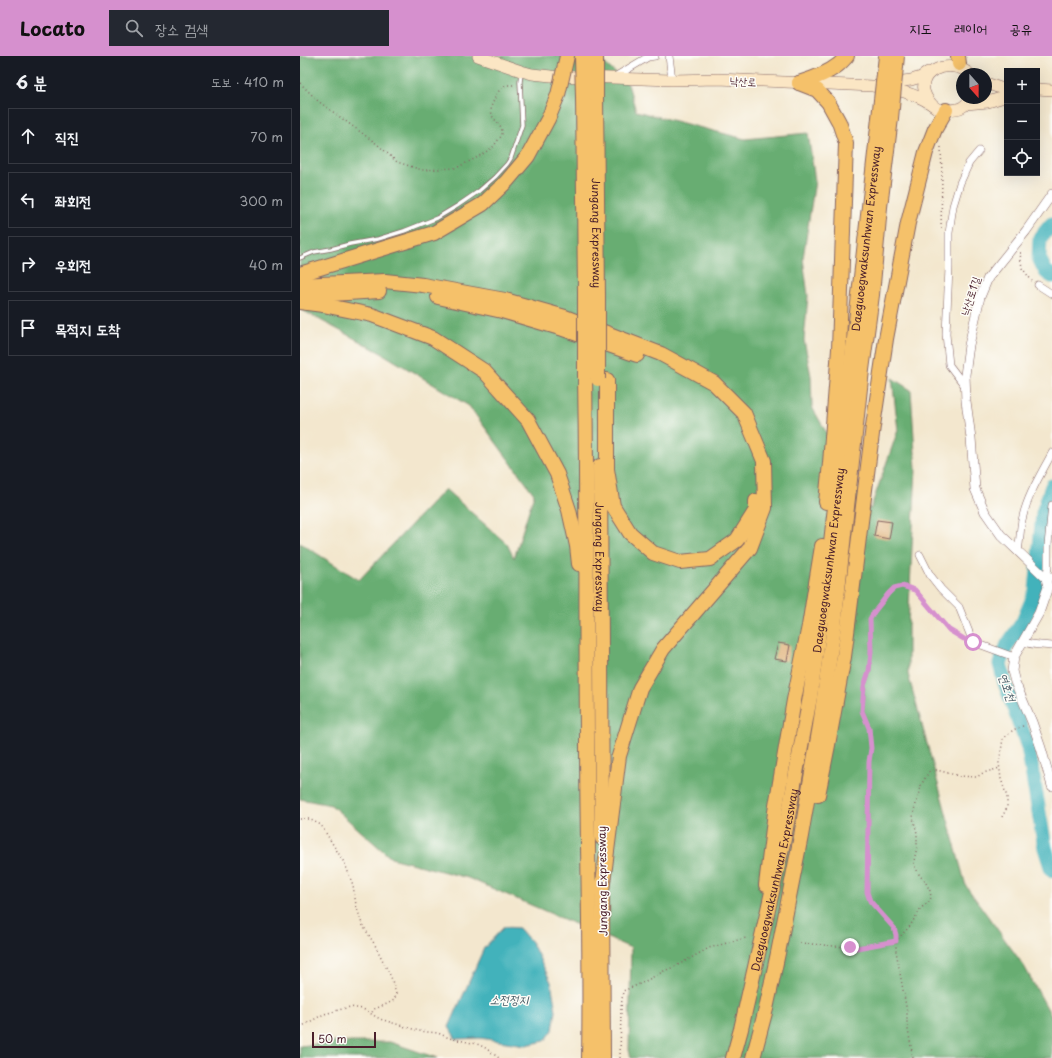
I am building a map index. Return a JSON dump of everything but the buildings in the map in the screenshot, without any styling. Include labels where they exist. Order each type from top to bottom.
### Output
[{"type":"highway","points":[[300,274],[434,233],[483,204],[507,181],[528,156],[548,119],[558,95],[567,56]]},
{"type":"highway","name":"Jungang Expressway","points":[[582,56],[592,99]]},
{"type":"highway","name":"Jungang Expressway","points":[[596,56],[592,99],[600,471],[600,720],[603,1058]]},
{"type":"highway","points":[[799,83],[810,80],[837,66],[847,56]]},
{"type":"highway","name":"Daeguoegwaksunhwan Expressway","points":[[753,1058],[770,991],[801,836],[828,673],[862,370],[872,295],[880,207],[885,118],[886,56]]},
{"type":"highway","name":"Daeguoegwaksunhwan Expressway","points":[[733,1058],[741,1029],[784,839],[810,697],[885,118],[897,56]]},
{"type":"highway","points":[[757,957],[775,812],[794,700],[809,626],[822,545],[839,349],[846,143],[839,122],[828,102],[817,90],[799,83]]},
{"type":"highway","points":[[770,991],[778,973],[788,933],[828,745],[844,657],[872,426],[886,339],[908,223],[926,152],[946,110]]},
{"type":"highway","points":[[300,285],[385,281],[423,285],[505,300],[565,317],[661,354],[714,383],[744,413],[764,461],[765,508],[750,548],[663,649],[640,688],[619,756],[602,891]]},
{"type":"highway","points":[[300,296],[384,291],[426,294],[502,311],[560,328],[661,363],[711,392],[736,418],[757,464],[756,510],[736,540],[710,559],[680,562],[653,553],[630,533],[613,506],[607,469],[597,378]]},
{"type":"highway","points":[[300,302],[372,315],[433,338],[484,371],[528,420],[557,474],[569,510],[577,546],[587,658]]},
{"type":"highway","name":"Jungang Expressway","points":[[589,1058],[590,1016],[587,658],[597,378]]},
{"type":"main road","name":"낙산로","points":[[478,56],[521,71],[551,76],[672,80],[718,79],[872,86]]},
{"type":"main road","points":[[872,86],[921,77],[935,66],[943,62],[959,60],[966,68]]},
{"type":"main road","points":[[929,71],[923,87],[925,96],[931,104]]},
{"type":"main road","points":[[992,85],[1004,89]]},
{"type":"main road","points":[[872,86],[896,89],[918,96],[942,111],[960,109],[966,104]]},
{"type":"main road","points":[[1040,89],[1052,90]]},
{"type":"main road","points":[[992,101],[1004,97]]},
{"type":"street","points":[[613,78],[648,58],[655,56]]},
{"type":"street","points":[[669,56],[672,80]]},
{"type":"street","points":[[965,386],[949,365],[946,334],[949,233],[960,183],[969,164],[979,150]]},
{"type":"street","name":"낙산로1길","points":[[1049,577],[1031,564],[1001,535],[985,512],[975,489],[971,438],[966,401],[965,375],[969,345],[980,297],[988,278],[1026,231],[1052,194]]},
{"type":"street","points":[[1038,285],[1052,294]]},
{"type":"street","points":[[1018,551],[1023,519],[1028,500],[1052,453]]},
{"type":"street","points":[[1052,505],[1048,540],[1048,587],[1039,613],[1024,642],[1012,656],[1012,671],[1015,682],[1032,722],[1052,786]]},
{"type":"street","points":[[920,555],[930,575],[941,589],[959,607],[973,642],[1012,656]]},
{"type":"street","points":[[1024,642],[1031,645],[1044,644],[1052,646]]},
{"type":"lane","points":[[300,258],[314,252],[378,239],[404,231],[437,218],[479,191],[495,177],[511,158],[522,125],[521,71]]},
{"type":"path","points":[[300,83],[318,101],[372,141],[397,162],[422,170],[456,168],[478,157],[493,147],[502,135],[501,127],[492,116],[491,107],[497,93],[504,86],[521,85]]},
{"type":"path","points":[[935,131],[940,137],[942,175],[942,234]]},
{"type":"path","points":[[1024,248],[1020,254],[1022,268],[1031,280],[1038,285]]},
{"type":"path","points":[[913,1058],[907,1024],[907,1012],[896,952],[896,935],[894,928],[870,901],[867,892],[869,762],[871,748],[869,728],[862,711],[864,686],[869,671],[871,652],[870,619],[888,594],[894,588],[902,586],[915,590],[949,630],[964,639],[973,642]]},
{"type":"path","points":[[1002,817],[1007,808],[1007,797],[1001,779],[999,763],[1003,739],[1013,730],[1026,724]]},
{"type":"path","points":[[800,942],[857,948],[896,941],[910,926],[921,908],[930,901],[931,897],[925,881],[920,876],[914,865],[917,847],[917,832],[912,818],[921,785],[930,770],[937,770],[959,776],[977,777],[983,773],[1000,768]]},
{"type":"path","points":[[300,819],[309,819],[321,825],[345,864],[353,884],[356,905],[362,924],[375,945],[391,977],[396,994],[394,1000],[374,1009],[372,1014]]},
{"type":"path","points":[[620,1058],[621,1008],[624,991],[709,948],[746,938]]},
{"type":"path","points":[[300,1026],[324,1014],[350,1007],[363,1009],[380,1018],[419,1030],[438,1033],[449,1038],[477,1044],[484,1047],[499,1058]]},
{"type":"green space","points":[[300,56],[596,56],[628,84],[636,111],[745,139],[808,133],[815,181],[803,258],[808,296],[804,340],[811,376],[812,407],[870,510],[898,430],[892,378],[911,390],[916,469],[908,626],[908,674],[966,886],[1024,966],[1052,1017],[1052,1058],[631,1058],[629,1050],[631,948],[468,878],[391,858],[331,805],[300,799],[300,543],[359,580],[445,489],[507,544],[514,558],[534,494],[469,406],[383,354],[300,309]]},
{"type":"green space","points":[[336,1042],[390,1042],[437,1058],[300,1058],[300,1046]]},
{"type":"water","name":"소전정지","points":[[504,927],[519,928],[532,943],[551,982],[556,1011],[553,1030],[545,1041],[526,1045],[480,1038],[456,1039],[449,1027],[484,948]]},
{"type":"waterway","name":"연호천","points":[[1052,224],[1040,238],[1039,258],[1046,272],[1052,276]]},
{"type":"waterway","name":"연호천","points":[[1052,486],[1043,513],[1036,591],[1023,622],[1008,644],[1000,664],[1005,683],[1028,747],[1045,848],[1052,870]]},
{"type":"route","points":[[850,947],[857,948],[896,941],[894,928],[870,901],[867,892],[870,777],[869,762],[871,748],[869,728],[862,711],[864,686],[869,671],[871,652],[870,619],[888,594],[894,588],[902,586],[915,590],[949,630],[964,639],[973,642]]}]
